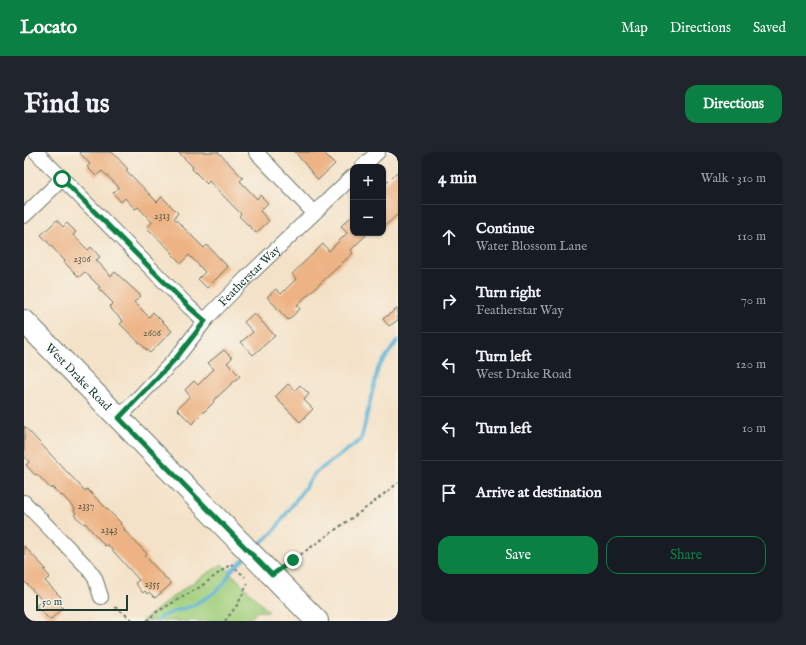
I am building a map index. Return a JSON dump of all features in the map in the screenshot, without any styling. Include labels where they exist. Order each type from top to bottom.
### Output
[{"type":"main road","name":"West Drake Road","points":[[24,321],[244,546],[260,572],[317,621]]},
{"type":"street","points":[[36,152],[189,307],[205,321]]},
{"type":"street","points":[[256,152],[314,213]]},
{"type":"street","points":[[365,164],[378,152]]},
{"type":"street","points":[[24,216],[62,179]]},
{"type":"street","name":"Featherstar Way","points":[[119,418],[177,357],[205,321],[245,279],[350,179]]},
{"type":"street","points":[[24,502],[87,567],[94,578],[101,596]]},
{"type":"path","points":[[147,621],[155,614],[200,587],[230,564],[260,572],[370,505],[398,483]]},
{"type":"path","points":[[225,621],[238,604],[248,583]]},
{"type":"path","points":[[115,607],[134,621]]},
{"type":"green space","points":[[222,564],[269,612],[258,611],[248,621],[142,621],[182,590]]},
{"type":"building","points":[[79,152],[112,152],[128,169],[126,170],[157,202],[162,197],[178,213],[174,218],[204,248],[207,245],[228,267],[207,288],[198,279],[205,272],[189,255],[181,263],[172,254],[173,253],[147,228],[152,222],[138,207],[135,209],[125,198],[121,202],[113,193],[119,187],[102,171],[96,176],[87,167],[90,164]]},
{"type":"building","points":[[178,152],[218,152],[243,178],[240,181],[257,199],[260,195],[268,203],[260,211],[269,221],[256,233],[239,216],[241,214],[209,181],[207,184]]},
{"type":"building","points":[[295,152],[323,152],[335,164],[318,180]]},
{"type":"building","points":[[398,171],[398,214],[386,225],[386,200],[386,183]]},
{"type":"building","points":[[350,218],[350,236],[365,236],[351,250],[353,253],[297,305],[300,309],[288,320],[267,297],[276,289],[281,294],[296,279],[292,274],[323,244],[329,251],[347,233],[341,226]]},
{"type":"building","points":[[57,220],[63,227],[67,223],[76,232],[73,235],[88,250],[91,247],[100,257],[96,260],[111,276],[115,272],[141,296],[134,302],[149,317],[153,312],[172,331],[150,353],[120,324],[123,321],[109,307],[113,303],[98,288],[100,287],[85,272],[79,277],[41,235]]},
{"type":"building","points":[[398,308],[398,320],[389,326],[383,319]]},
{"type":"building","points":[[254,313],[275,336],[253,355],[241,342],[253,332],[244,322]]},
{"type":"building","points":[[224,350],[232,358],[227,363],[240,376],[213,401],[214,402],[192,424],[177,409],[190,396],[185,390],[194,381],[198,385],[214,369],[208,363]]},
{"type":"building","points":[[288,384],[295,390],[300,385],[309,394],[304,400],[313,409],[300,422],[275,397]]},
{"type":"building","points":[[24,426],[85,491],[87,489],[121,523],[120,524],[125,529],[124,530],[147,554],[145,556],[171,584],[155,598],[149,592],[147,594],[145,591],[143,593],[135,583],[139,580],[108,545],[105,546],[85,523],[84,524],[74,515],[76,513],[74,511],[75,509],[62,495],[61,496],[52,487],[51,489],[26,465],[29,462],[24,456]]},
{"type":"building","points":[[24,546],[46,569],[44,570],[50,577],[45,581],[61,597],[57,602],[63,608],[50,620],[36,606],[42,600],[24,581]]},
{"type":"waterway","points":[[256,547],[274,531],[315,473],[361,440],[378,368],[398,340]]},
{"type":"waterway","points":[[157,621],[161,617],[177,610],[190,607],[211,595],[224,584],[231,571],[246,557]]},
{"type":"route","points":[[62,179],[189,307],[205,321],[177,357],[119,418],[272,575],[293,560]]}]
